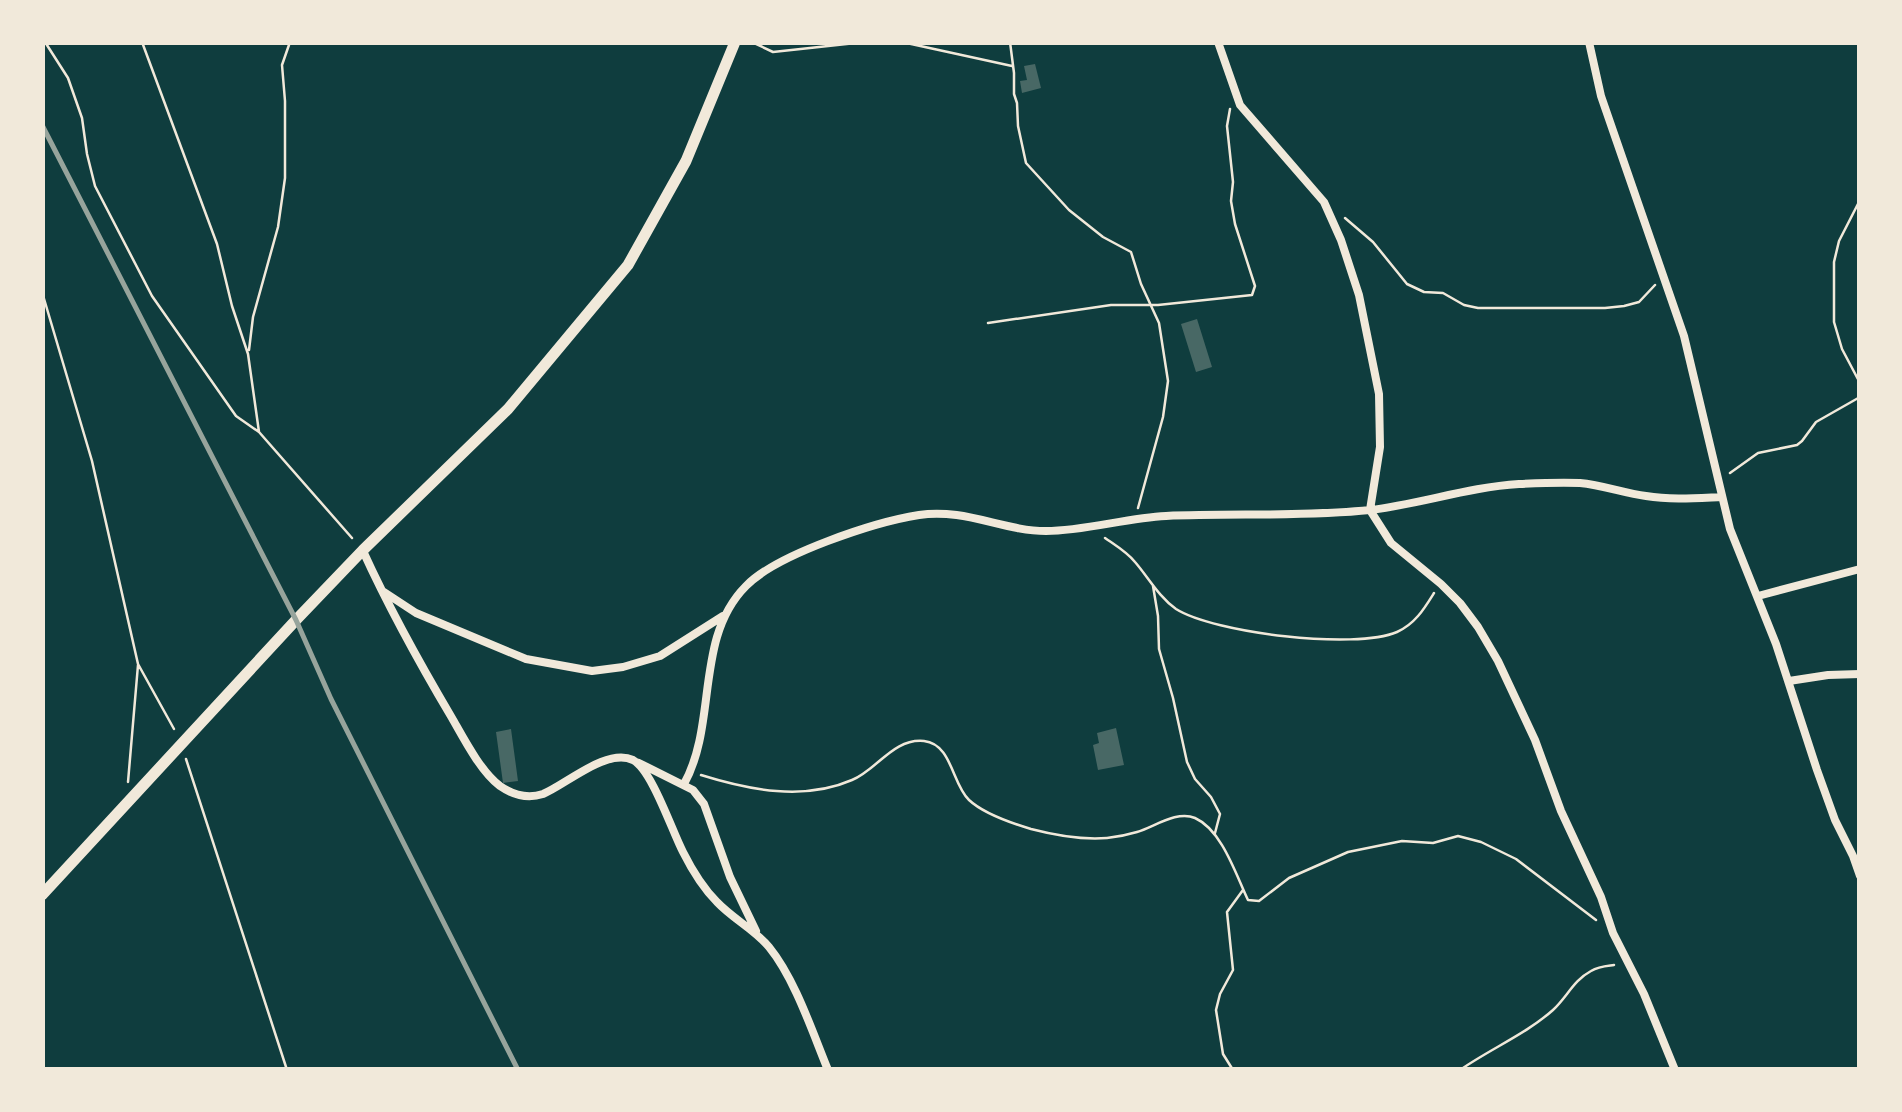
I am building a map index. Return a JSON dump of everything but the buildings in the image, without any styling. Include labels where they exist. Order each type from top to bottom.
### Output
[{"type":"highway","points":[[42,895],[363,550],[508,409],[628,266],[686,161],[734,42]]},
{"type":"street","points":[[1218,42],[1232,88],[1246,114],[1324,202],[1341,240],[1358,296],[1379,394],[1380,447],[1370,510],[1391,543],[1460,603],[1498,662],[1675,1070]]},
{"type":"street","points":[[1589,42],[1601,96],[1684,336],[1730,529],[1789,682],[1816,770],[1860,876]]},
{"type":"street","points":[[380,590],[416,613],[526,660],[592,672],[660,656],[686,642],[723,616],[748,582],[783,561],[851,532],[918,516],[972,516],[1048,531],[1135,518],[1370,510],[1497,486],[1540,483],[1582,483],[1673,498],[1722,497]]},
{"type":"street","points":[[363,550],[380,590],[472,752],[498,785],[520,796],[538,796],[599,762],[622,757],[684,784],[704,804],[730,877],[758,935]]},
{"type":"street","points":[[1758,596],[1860,569]]},
{"type":"street","points":[[684,784],[704,714],[714,646],[723,616]]},
{"type":"street","points":[[1789,682],[1860,674]]},
{"type":"street","points":[[636,761],[654,786],[698,878],[716,902],[772,951],[828,1070]]},
{"type":"path","points":[[45,42],[68,78],[82,118],[95,186],[152,296],[236,416],[259,432],[363,550]]},
{"type":"path","points":[[142,42],[217,244],[248,354],[259,432]]},
{"type":"path","points":[[248,354],[278,227],[285,178],[282,65],[290,42]]},
{"type":"path","points":[[752,42],[773,52],[865,42]]},
{"type":"path","points":[[902,42],[1012,66]]},
{"type":"path","points":[[1010,42],[1026,163],[1069,210],[1131,252],[1163,341],[1168,381],[1163,418],[1135,518]]},
{"type":"path","points":[[988,323],[1111,305],[1252,295],[1252,273],[1231,201],[1233,182],[1227,126],[1232,88]]},
{"type":"path","points":[[1860,200],[1839,241],[1834,262],[1834,322],[1842,349],[1860,384]]},
{"type":"path","points":[[1324,202],[1374,242],[1407,284],[1424,292],[1443,293],[1464,305],[1624,306],[1639,302],[1663,276]]},
{"type":"path","points":[[42,292],[92,461],[138,664],[182,744],[288,1070]]},
{"type":"path","points":[[1718,483],[1758,453],[1802,442],[1816,422],[1860,397]]},
{"type":"path","points":[[1086,526],[1132,558],[1173,607],[1204,620],[1287,637],[1336,640],[1395,632],[1421,614],[1440,584]]},
{"type":"path","points":[[1152,584],[1159,649],[1187,762],[1220,814],[1215,835]]},
{"type":"path","points":[[126,805],[138,664]]},
{"type":"path","points":[[690,772],[730,784],[806,792],[852,780],[900,746],[924,741],[940,748],[968,799],[1016,824],[1094,838],[1140,831],[1184,815],[1199,820],[1215,835],[1234,866],[1248,900],[1259,901],[1289,878],[1348,852],[1402,841],[1434,843],[1458,836],[1516,858],[1613,933]]},
{"type":"path","points":[[1234,1070],[1222,1054],[1216,1010],[1234,961],[1227,912],[1244,889]]},
{"type":"path","points":[[1460,1070],[1554,1009],[1589,972],[1598,967],[1630,964]]},
{"type":"railway","points":[[42,125],[296,620],[331,699],[518,1070]]}]
